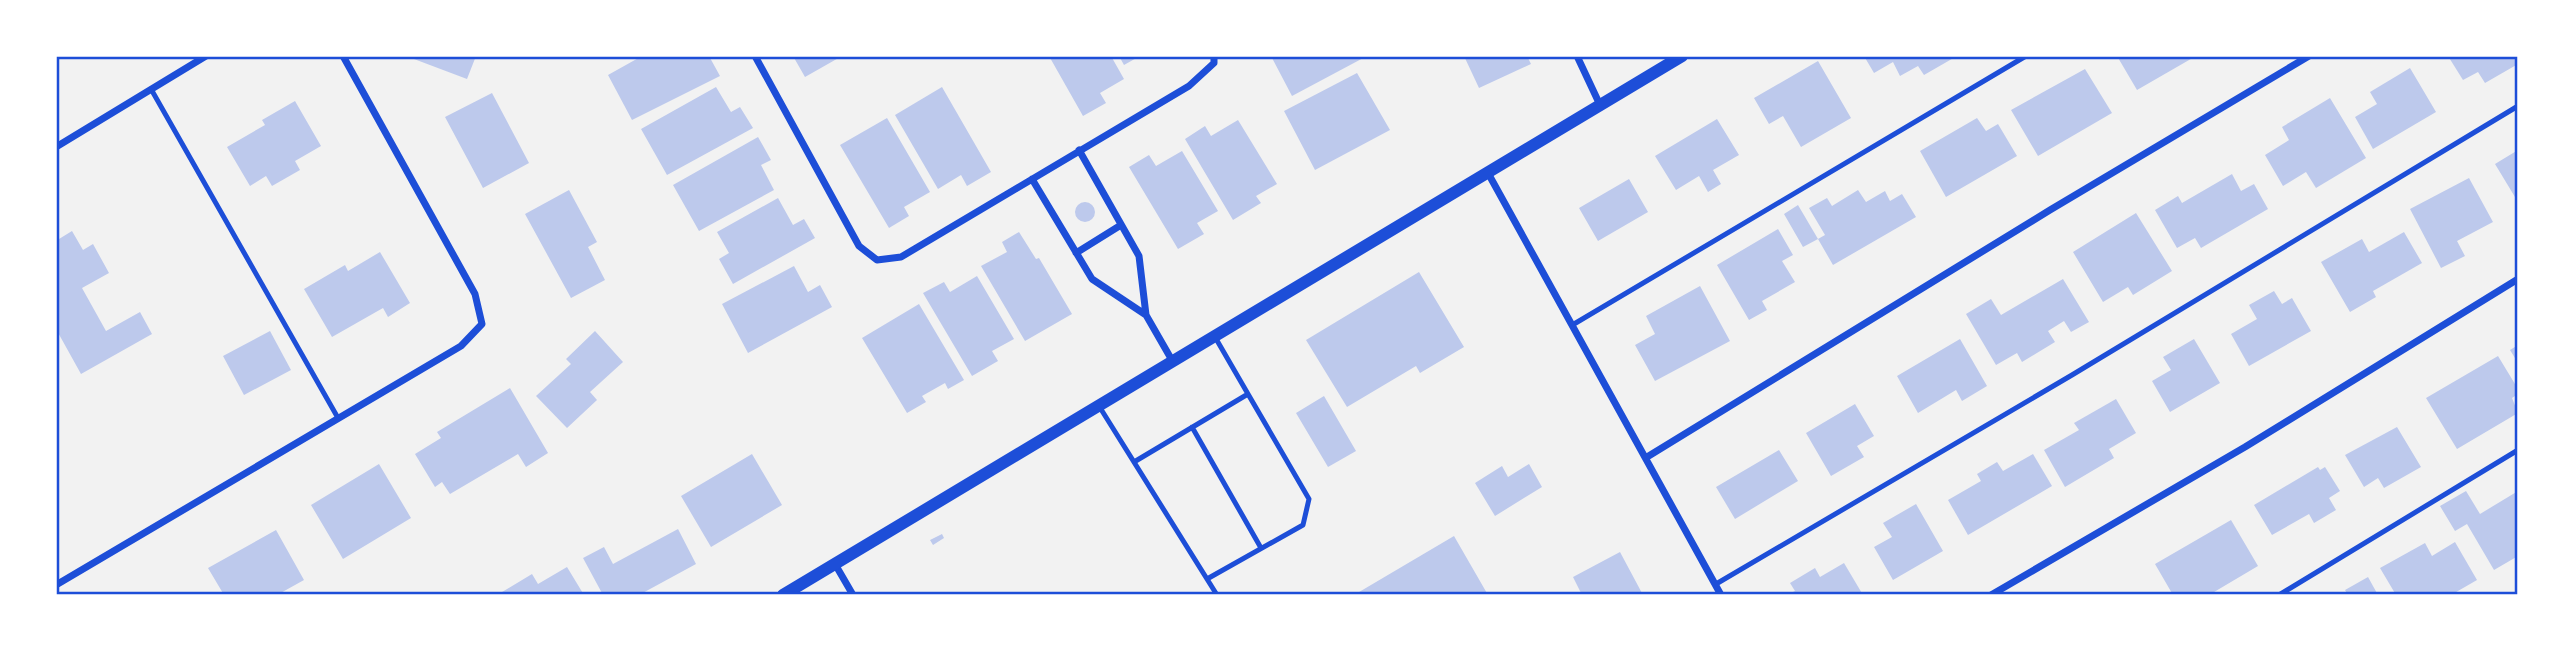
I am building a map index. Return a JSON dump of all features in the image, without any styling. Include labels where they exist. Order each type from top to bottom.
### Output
[{"type":"street","points":[[56,147],[206,56]]},
{"type":"street","points":[[56,585],[461,346],[482,324],[475,294],[343,56]]},
{"type":"street","points":[[755,56],[859,246],[877,260],[901,257],[1189,86],[1214,60]]},
{"type":"street","points":[[1577,56],[1600,105]]},
{"type":"street","points":[[783,595],[1682,56]]},
{"type":"street","points":[[1647,457],[2038,217],[2309,56]]},
{"type":"street","points":[[1079,150],[1139,256],[1146,315],[1173,362]]},
{"type":"street","points":[[1488,173],[1574,324],[1721,595]]},
{"type":"street","points":[[1032,179],[1092,279],[1146,315]]},
{"type":"street","points":[[1076,253],[1121,225]]},
{"type":"street","points":[[1992,595],[2245,447],[2518,279]]},
{"type":"street","points":[[835,564],[853,595]]},
{"type":"lane","points":[[1574,324],[2025,56]]},
{"type":"lane","points":[[151,89],[338,418]]},
{"type":"lane","points":[[1716,584],[2084,368],[2518,106]]},
{"type":"lane","points":[[1207,579],[1303,525],[1309,499],[1215,337]]},
{"type":"lane","points":[[1134,462],[1248,394]]},
{"type":"lane","points":[[1099,407],[1217,595]]},
{"type":"lane","points":[[1192,427],[1261,548]]},
{"type":"lane","points":[[2279,595],[2518,450]]},
{"type":"building","points":[[406,56],[476,56],[467,79]]},
{"type":"building","points":[[642,56],[709,56],[720,76],[632,120],[608,75]]},
{"type":"building","points":[[793,56],[842,56],[805,77]]},
{"type":"building","points":[[1049,56],[1111,56],[1124,79],[1100,93],[1106,103],[1083,116]]},
{"type":"building","points":[[1119,56],[1140,56],[1124,65]]},
{"type":"building","points":[[1271,56],[1367,56],[1292,96]]},
{"type":"building","points":[[1464,56],[1527,56],[1531,64],[1479,88]]},
{"type":"building","points":[[1864,56],[1957,56],[1924,75],[1918,66],[1900,76],[1893,62],[1874,73]]},
{"type":"building","points":[[2117,56],[2196,56],[2137,90]]},
{"type":"building","points":[[2448,56],[2518,56],[2518,64],[2485,83],[2478,72],[2463,80]]},
{"type":"building","points":[[1818,61],[1851,118],[1801,147],[1783,116],[1769,124],[1754,98]]},
{"type":"building","points":[[2410,68],[2436,112],[2373,149],[2355,117],[2377,104],[2370,92]]},
{"type":"building","points":[[2085,69],[2112,113],[2038,156],[2011,110]]},
{"type":"building","points":[[1357,73],[1390,130],[1315,170],[1284,111]]},
{"type":"building","points":[[716,87],[731,112],[740,107],[753,128],[667,175],[641,129]]},
{"type":"building","points":[[942,87],[991,172],[967,186],[961,175],[938,189],[895,115]]},
{"type":"building","points":[[492,93],[529,163],[483,188],[445,117]]},
{"type":"building","points":[[2330,98],[2366,158],[2316,188],[2306,172],[2283,186],[2265,155],[2289,140],[2282,127]]},
{"type":"building","points":[[295,101],[321,146],[295,161],[300,170],[272,186],[266,176],[250,186],[227,147],[265,125],[262,120]]},
{"type":"building","points":[[887,118],[930,192],[904,207],[909,216],[889,228],[840,145]]},
{"type":"building","points":[[1977,118],[1986,131],[1998,124],[2017,156],[1946,197],[1920,151]]},
{"type":"building","points":[[1717,119],[1739,155],[1713,170],[1721,184],[1708,192],[1699,176],[1676,190],[1655,156]]},
{"type":"building","points":[[1238,120],[1277,184],[1256,196],[1261,203],[1233,220],[1185,139],[1205,126],[1211,136]]},
{"type":"building","points":[[758,137],[771,160],[761,165],[774,190],[699,231],[673,185]]},
{"type":"building","points":[[2518,150],[2518,202],[2495,164]]},
{"type":"building","points":[[1182,151],[1218,211],[1197,223],[1204,234],[1178,249],[1129,167],[1149,155],[1156,166]]},
{"type":"building","points":[[2232,174],[2241,191],[2254,184],[2268,209],[2201,248],[2195,238],[2177,248],[2155,210],[2178,196],[2182,203]]},
{"type":"building","points":[[2469,178],[2493,222],[2457,241],[2465,256],[2441,268],[2410,209]]},
{"type":"building","points":[[1629,179],[1648,212],[1598,241],[1579,208]]},
{"type":"building","points":[[569,190],[597,242],[588,247],[605,280],[571,298],[525,214]]},
{"type":"building","points":[[1858,190],[1866,202],[1885,191],[1890,201],[1902,194],[1916,217],[1833,265],[1818,239],[1825,235],[1809,208],[1827,198],[1832,206]]},
{"type":"building","points":[[778,198],[793,225],[804,219],[815,238],[733,284],[719,259],[729,253],[717,232]]},
{"type":"building","points":[[1085,202],[1092,205],[1095,212],[1092,219],[1085,222],[1078,219],[1075,212],[1078,205]]},
{"type":"building","points":[[1798,205],[1818,239],[1803,247],[1784,214]]},
{"type":"building","points":[[2136,213],[2172,271],[2133,295],[2128,287],[2103,302],[2073,252]]},
{"type":"building","points":[[1778,229],[1793,255],[1782,261],[1795,282],[1762,301],[1767,310],[1749,320],[1717,265]]},
{"type":"building","points":[[72,231],[83,250],[93,244],[109,273],[82,288],[106,331],[140,312],[152,334],[81,374],[56,329],[56,234],[59,239]]},
{"type":"building","points":[[1019,232],[1036,259],[1039,258],[1072,314],[1025,341],[981,266],[1007,252],[1002,242]]},
{"type":"building","points":[[2404,232],[2422,263],[2373,291],[2376,297],[2350,312],[2321,262],[2362,239],[2369,252]]},
{"type":"building","points":[[380,252],[410,303],[388,317],[383,308],[332,337],[304,289],[345,265],[348,271]]},
{"type":"building","points":[[794,266],[808,292],[820,285],[832,307],[748,353],[722,304]]},
{"type":"building","points":[[1419,272],[1464,347],[1420,373],[1416,366],[1347,407],[1306,340]]},
{"type":"building","points":[[977,276],[1014,339],[992,351],[998,361],[972,376],[923,293],[944,282],[950,292]]},
{"type":"building","points":[[2063,279],[2089,322],[2071,332],[2064,321],[2048,331],[2055,342],[2022,362],[2017,353],[1996,365],[1966,314],[1991,299],[2001,315]]},
{"type":"building","points":[[1700,286],[1730,341],[1655,381],[1635,345],[1655,334],[1646,316]]},
{"type":"building","points":[[2274,291],[2282,304],[2292,298],[2311,331],[2249,366],[2231,334],[2257,319],[2249,305]]},
{"type":"building","points":[[919,304],[964,380],[948,389],[945,383],[922,396],[926,402],[907,413],[862,338]]},
{"type":"building","points":[[270,331],[291,370],[244,395],[223,356]]},
{"type":"building","points":[[595,331],[623,362],[590,392],[597,400],[567,428],[536,396],[571,364],[566,359]]},
{"type":"building","points":[[1960,339],[1987,386],[1962,401],[1956,390],[1918,413],[1897,376]]},
{"type":"building","points":[[2194,339],[2220,383],[2170,412],[2152,381],[2171,370],[2163,357]]},
{"type":"building","points":[[2518,345],[2518,363],[2510,350]]},
{"type":"building","points":[[2498,356],[2518,389],[2518,394],[2512,398],[2518,413],[2457,449],[2426,398]]},
{"type":"building","points":[[510,388],[548,453],[526,467],[518,454],[450,494],[442,482],[435,487],[415,454],[441,438],[437,432]]},
{"type":"building","points":[[1324,396],[1356,451],[1328,467],[1296,413]]},
{"type":"building","points":[[2116,399],[2136,433],[2109,449],[2114,458],[2065,487],[2044,450],[2079,430],[2074,423]]},
{"type":"building","points":[[1855,404],[1874,436],[1857,446],[1864,457],[1831,476],[1806,433]]},
{"type":"building","points":[[2397,427],[2421,467],[2384,488],[2378,478],[2364,487],[2345,455]]},
{"type":"building","points":[[1779,450],[1798,481],[1735,519],[1716,487]]},
{"type":"building","points":[[752,454],[782,505],[711,547],[681,496]]},
{"type":"building","points":[[2033,454],[2052,486],[1968,535],[1948,500],[1981,481],[1977,474],[1997,462],[2003,471]]},
{"type":"building","points":[[379,464],[411,518],[343,559],[311,505]]},
{"type":"building","points":[[1529,464],[1542,487],[1495,516],[1475,483],[1502,466],[1508,477]]},
{"type":"building","points":[[2318,467],[2320,470],[2325,467],[2340,491],[2329,498],[2336,510],[2314,523],[2309,514],[2272,535],[2254,505]]},
{"type":"building","points":[[2466,491],[2480,514],[2518,491],[2518,556],[2494,570],[2467,524],[2455,531],[2440,506]]},
{"type":"building","points":[[1916,504],[1943,551],[1893,580],[1874,547],[1892,537],[1883,523]]},
{"type":"building","points":[[2231,520],[2258,566],[2209,595],[2173,595],[2155,564]]},
{"type":"building","points":[[678,529],[696,564],[639,595],[603,595],[583,558],[604,547],[613,564]]},
{"type":"building","points":[[276,530],[304,580],[277,595],[224,595],[208,568]]},
{"type":"building","points":[[942,534],[944,538],[933,545],[930,540]]},
{"type":"building","points":[[1454,536],[1488,595],[1354,595]]},
{"type":"building","points":[[2455,542],[2477,580],[2451,595],[2396,595],[2380,568],[2425,543],[2432,556]]},
{"type":"building","points":[[1620,552],[1643,595],[1582,595],[1573,577]]},
{"type":"building","points":[[1844,563],[1863,595],[1787,595],[1795,591],[1790,583],[1815,568],[1820,577]]},
{"type":"building","points":[[567,567],[584,595],[497,595],[532,574],[538,584]]},
{"type":"building","points":[[2368,577],[2378,595],[2348,595],[2345,590]]}]
